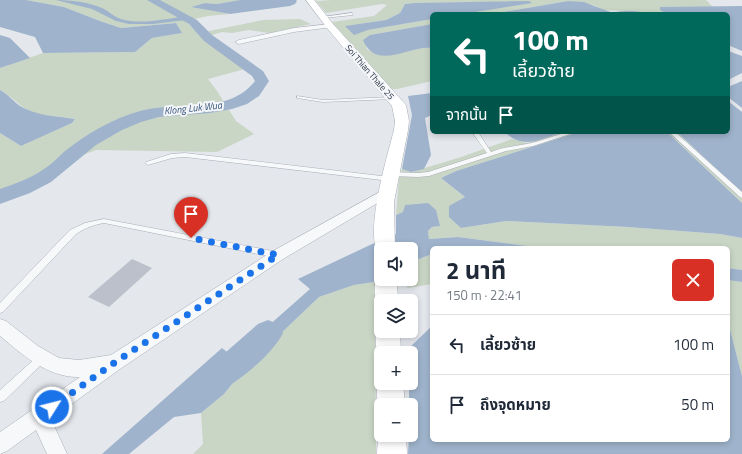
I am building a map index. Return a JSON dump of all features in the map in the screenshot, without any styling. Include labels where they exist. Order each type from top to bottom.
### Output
[{"type":"street","name":"Soi Thian Thale 25","points":[[310,0],[393,98],[401,112],[402,121],[389,182],[384,216],[385,242]]},
{"type":"street","points":[[239,42],[328,22]]},
{"type":"street","points":[[0,444],[114,363],[389,182]]},
{"type":"street","points":[[0,326],[42,358],[54,365],[70,368],[114,363]]},
{"type":"street","points":[[40,416],[56,454]]},
{"type":"street","points":[[392,442],[392,454]]},
{"type":"lane","points":[[328,22],[352,14]]},
{"type":"lane","points":[[300,97],[323,101],[393,98]]},
{"type":"lane","points":[[476,134],[490,154]]},
{"type":"lane","points":[[148,163],[171,156],[185,155],[259,162],[389,182],[429,174],[505,149],[531,145],[567,134]]},
{"type":"lane","points":[[674,134],[742,196]]},
{"type":"lane","points":[[0,309],[73,232],[82,225],[93,222],[104,221],[278,255]]},
{"type":"lane","points":[[0,397],[42,358]]},
{"type":"green space","points":[[26,0],[240,0],[217,4],[205,3],[192,7],[230,14],[208,16],[185,21],[195,30],[209,31],[263,20],[300,19],[311,24],[269,33],[249,30],[232,33],[222,32],[205,37],[245,69],[208,79],[236,121],[254,134],[217,152],[96,150],[61,163],[56,169],[34,181],[7,194],[0,195],[0,133],[21,146],[72,123],[75,119],[42,115],[27,110],[0,90],[0,68],[43,53],[135,52],[152,38],[181,33],[176,23],[121,28],[64,7]]},
{"type":"green space","points":[[315,0],[706,0],[713,7],[660,7],[660,10],[664,12],[643,12],[604,10],[594,5],[568,1],[503,12],[474,12],[531,2],[414,3],[405,4],[400,13],[386,20],[346,26],[354,34],[368,30],[430,19],[430,24],[370,35],[366,48],[373,53],[381,55],[398,54],[430,48],[430,81],[397,89],[391,89],[332,22],[374,16],[387,5],[382,4],[326,13]]},
{"type":"green space","points":[[556,134],[573,134],[456,171],[441,178],[466,198],[461,228],[506,221],[628,227],[720,234],[742,238],[742,270],[730,268],[730,246],[528,246],[458,237],[429,239],[428,231],[432,227],[440,226],[403,212],[396,215],[399,178],[402,169],[412,172],[512,139],[527,143]]},
{"type":"green space","points":[[669,134],[679,134],[742,193],[742,203]]},
{"type":"green space","points":[[430,255],[430,284],[408,288],[406,286],[418,286],[418,259]]},
{"type":"green space","points":[[730,280],[742,282],[742,376],[730,330]]},
{"type":"green space","points":[[374,282],[375,286],[374,390],[376,390],[376,398],[374,398],[374,442],[376,442],[376,454],[193,454],[203,444],[201,413],[224,394],[253,360],[319,297],[354,285]]},
{"type":"water","points":[[0,0],[26,0],[64,7],[121,28],[176,23],[182,33],[152,38],[135,52],[43,53],[35,37],[0,27]]},
{"type":"water","points":[[240,0],[297,1],[295,4],[290,6],[230,14],[191,7],[205,3],[217,4]]},
{"type":"water","points":[[529,1],[532,3],[476,12],[430,12],[430,19],[368,30],[354,35],[345,26],[386,20],[400,13],[405,4]]},
{"type":"water","points":[[568,1],[584,2],[610,12],[503,12]]},
{"type":"water","points":[[742,6],[742,51],[730,46],[730,12],[664,12],[660,10],[660,7]]},
{"type":"water","points":[[621,11],[639,12],[617,12]]},
{"type":"water","points":[[430,24],[430,48],[423,48],[385,56],[376,54],[369,49],[363,40],[370,35]]},
{"type":"water","points":[[0,35],[10,38],[30,58],[0,68]]},
{"type":"water","points":[[730,52],[742,56],[742,73],[730,79]]},
{"type":"water","points":[[742,81],[742,108],[730,99],[730,86]]},
{"type":"water","points":[[0,90],[6,93],[20,106],[33,112],[75,119],[72,123],[21,146],[0,133]]},
{"type":"water","points":[[430,93],[430,116],[425,118],[431,155],[424,169],[411,172],[402,169],[412,115],[408,96]]},
{"type":"water","points":[[730,103],[742,112],[742,193],[679,134],[730,134]]},
{"type":"water","points":[[507,134],[557,134],[540,140],[526,142],[512,138]]},
{"type":"water","points":[[573,134],[669,134],[742,203],[742,238],[720,234],[628,227],[506,221],[461,228],[449,217],[449,206],[465,197],[441,178],[456,171]]},
{"type":"water","points":[[74,158],[66,165],[39,182],[0,199],[0,195],[20,189]]},
{"type":"water","points":[[428,203],[436,210],[440,226],[432,227],[428,231],[429,239],[458,237],[528,246],[430,246],[430,255],[418,259],[418,242],[377,242],[396,234],[396,215],[403,212],[405,205]]},
{"type":"water","points":[[374,243],[374,282],[354,285],[319,297],[253,360],[241,350],[310,289],[298,279]]},
{"type":"water","points":[[730,268],[742,270],[742,282],[730,280]]},
{"type":"water","points":[[430,328],[430,442],[730,442],[730,330],[742,376],[742,454],[408,454],[409,442],[418,442],[418,398],[409,398],[409,390],[418,390],[418,346],[411,346]]},
{"type":"water","points":[[222,348],[246,367],[224,394],[201,413],[174,417],[129,454],[102,454]]},
{"type":"building","points":[[132,259],[152,268],[109,307],[88,297]]},
{"type":"waterway","points":[[59,0],[94,7],[118,20],[129,22],[153,22],[186,18]]},
{"type":"waterway","name":"Klong Luk Wua","points":[[0,197],[44,178],[57,169],[89,141],[125,122],[159,112],[226,106],[241,101],[253,93],[262,81],[258,74],[208,38],[193,22],[152,0]]},
{"type":"waterway","name":"Klong Luk Wua","points":[[213,379],[229,369],[268,333]]},
{"type":"route","points":[[52,407],[114,363],[278,255],[191,238]]}]
